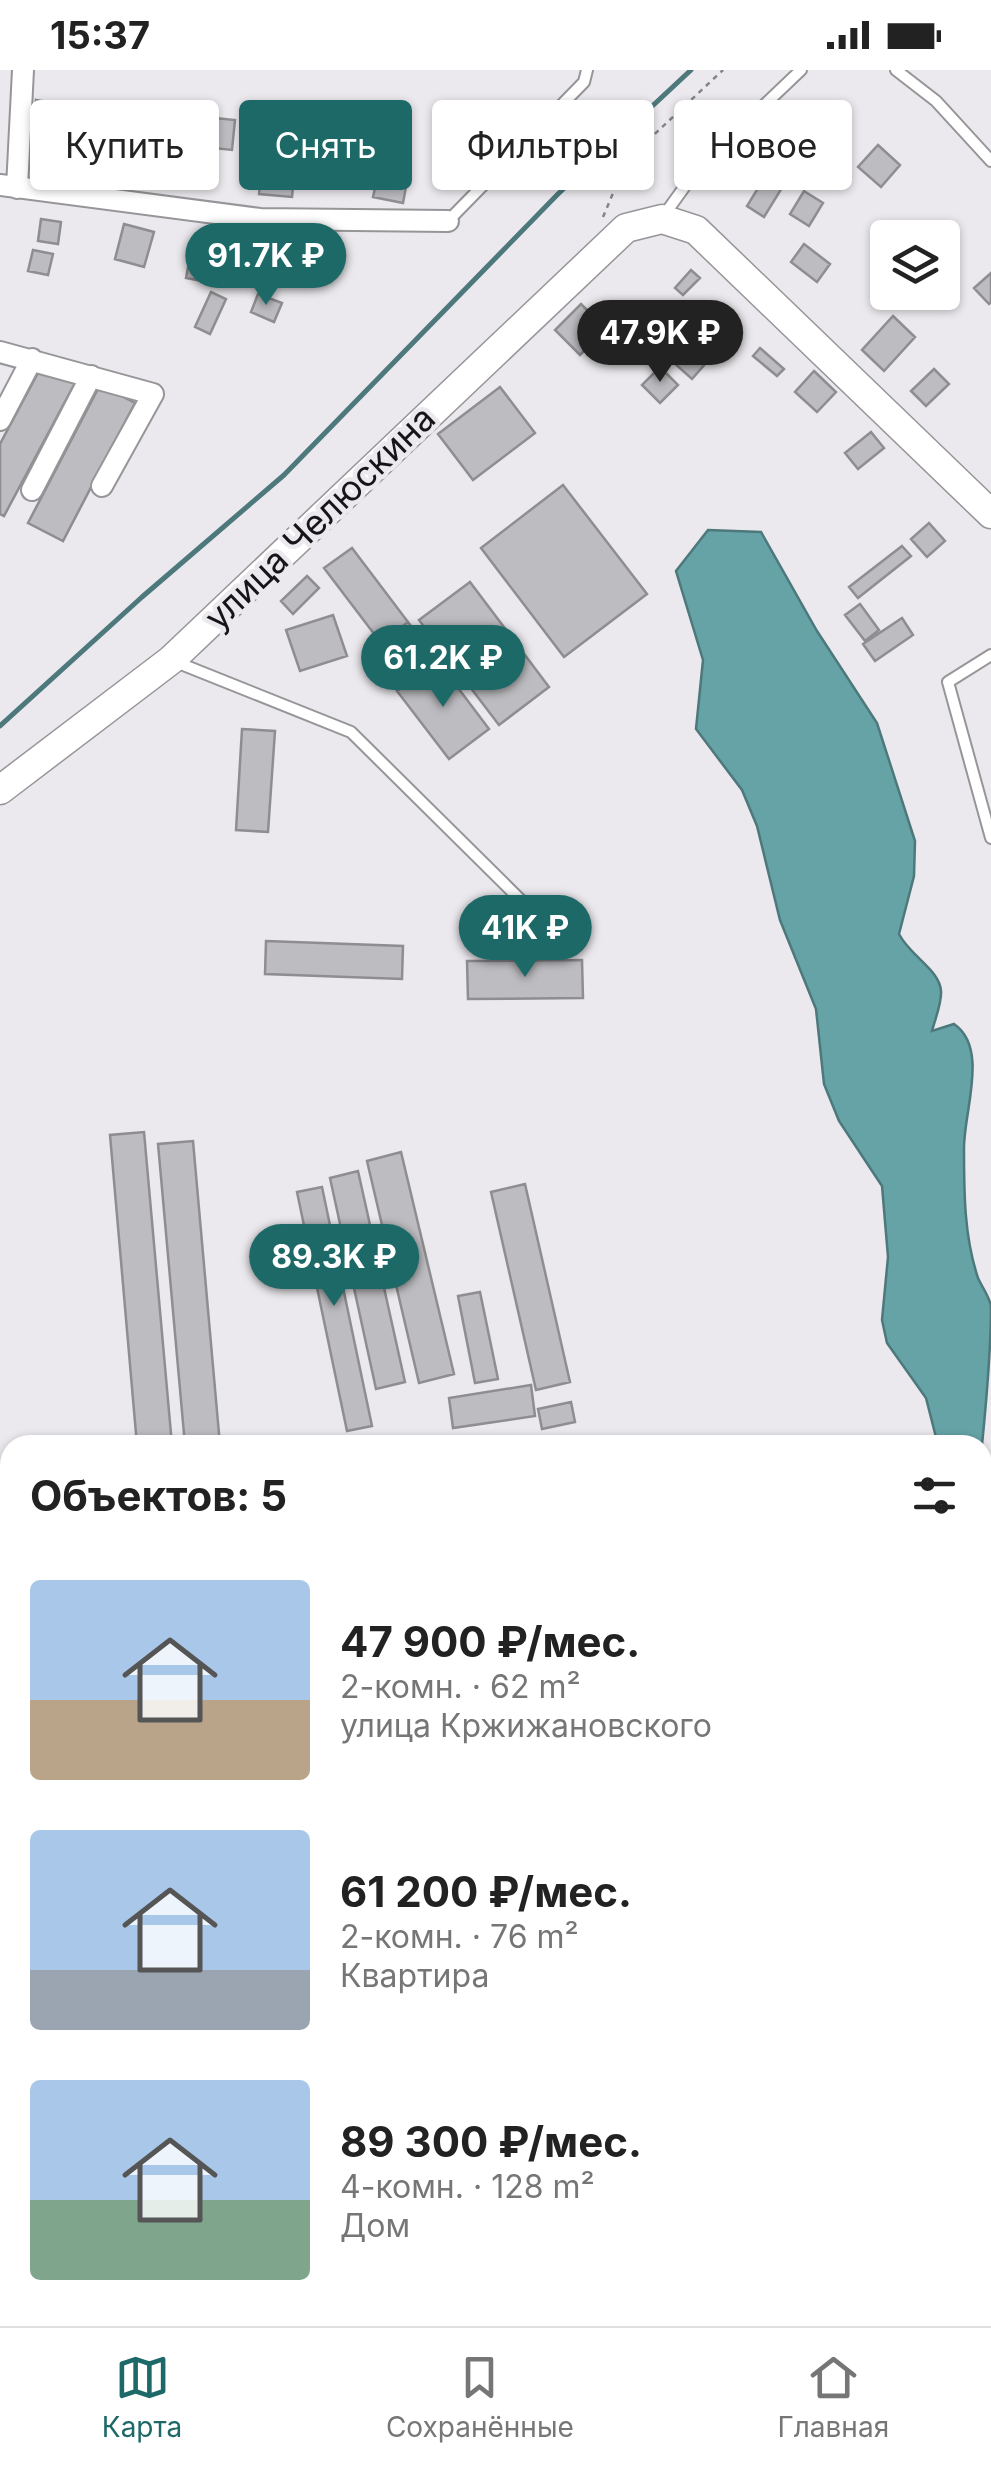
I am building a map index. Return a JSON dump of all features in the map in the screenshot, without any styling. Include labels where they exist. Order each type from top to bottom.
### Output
[{"type":"street","points":[[23,70],[9,187],[260,218],[448,221]]},
{"type":"street","points":[[612,230],[662,219],[696,230],[991,514]]},
{"type":"street","name":"улица Челюскина","points":[[0,790],[171,660],[612,230]]},
{"type":"street","points":[[0,352],[153,394],[102,486]]},
{"type":"street","points":[[0,420],[32,359]]},
{"type":"street","points":[[32,490],[91,376]]},
{"type":"lane","points":[[448,221],[584,82],[586,70]]},
{"type":"lane","points":[[662,219],[698,168],[801,70]]},
{"type":"lane","points":[[896,70],[936,100],[991,162]]},
{"type":"lane","points":[[991,655],[948,682],[991,838]]},
{"type":"lane","points":[[171,660],[351,732],[551,930]]},
{"type":"path","points":[[612,230],[627,160],[723,70]]},
{"type":"water","points":[[708,530],[761,532],[817,631],[877,723],[915,841],[914,876],[899,934],[939,983],[940,1001],[932,1031],[954,1024],[964,1035],[973,1064],[964,1148],[966,1214],[973,1262],[991,1306],[983,1435],[935,1435],[926,1398],[887,1343],[882,1320],[888,1257],[882,1186],[839,1121],[824,1084],[816,1009],[780,920],[757,826],[742,790],[696,729],[703,660],[676,571]]},
{"type":"building","points":[[219,118],[235,120],[232,150],[219,149]]},
{"type":"building","points":[[878,145],[900,165],[881,187],[858,167]]},
{"type":"building","points":[[259,190],[293,190],[292,197],[259,194]]},
{"type":"building","points":[[375,190],[405,190],[403,203],[373,197]]},
{"type":"building","points":[[757,190],[781,190],[764,217],[747,206]]},
{"type":"building","points":[[804,191],[823,203],[809,226],[790,214]]},
{"type":"building","points":[[41,219],[61,222],[58,244],[38,241]]},
{"type":"building","points":[[124,224],[154,232],[144,267],[115,259]]},
{"type":"building","points":[[804,244],[830,264],[817,282],[791,262]]},
{"type":"building","points":[[192,247],[224,252],[219,284],[186,278]]},
{"type":"building","points":[[33,250],[53,254],[48,275],[28,271]]},
{"type":"building","points":[[691,270],[700,278],[683,295],[675,288]]},
{"type":"building","points":[[991,273],[991,302],[989,304],[974,288]]},
{"type":"building","points":[[211,292],[226,299],[210,334],[195,327]]},
{"type":"building","points":[[258,294],[282,303],[274,322],[251,312]]},
{"type":"building","points":[[581,304],[606,329],[580,355],[555,330]]},
{"type":"building","points":[[893,316],[915,337],[884,371],[862,350]]},
{"type":"building","points":[[684,331],[712,356],[692,379],[664,354]]},
{"type":"building","points":[[760,348],[784,369],[777,376],[753,356]]},
{"type":"building","points":[[660,367],[678,385],[660,403],[642,385]]},
{"type":"building","points":[[934,369],[949,384],[926,406],[911,391]]},
{"type":"building","points":[[39,371],[75,383],[4,516],[0,514],[0,444]]},
{"type":"building","points":[[814,371],[836,392],[817,412],[795,392]]},
{"type":"building","points":[[100,385],[135,403],[63,541],[28,523]]},
{"type":"building","points":[[500,387],[535,433],[473,480],[438,434]]},
{"type":"building","points":[[871,432],[884,448],[858,469],[845,453]]},
{"type":"building","points":[[563,485],[647,594],[564,657],[481,548]]},
{"type":"building","points":[[929,523],[945,541],[927,557],[911,539]]},
{"type":"building","points":[[902,546],[911,556],[858,598],[849,587]]},
{"type":"building","points":[[352,548],[408,622],[381,643],[324,568]]},
{"type":"building","points":[[307,576],[319,588],[293,614],[281,601]]},
{"type":"building","points":[[470,582],[549,687],[499,725],[419,620]]},
{"type":"building","points":[[860,604],[879,630],[865,641],[845,615]]},
{"type":"building","points":[[333,615],[347,656],[300,671],[286,630]]},
{"type":"building","points":[[902,618],[913,635],[875,661],[863,644]]},
{"type":"building","points":[[408,622],[437,660],[402,687],[373,649]]},
{"type":"building","points":[[437,660],[489,729],[449,759],[397,691]]},
{"type":"building","points":[[242,729],[275,731],[268,832],[236,830]]},
{"type":"building","points":[[266,941],[403,946],[402,979],[265,974]]},
{"type":"building","points":[[582,960],[583,998],[468,999],[467,961]]},
{"type":"building","points":[[144,1132],[171,1435],[136,1435],[110,1135]]},
{"type":"building","points":[[193,1141],[219,1435],[184,1435],[158,1144]]},
{"type":"building","points":[[401,1152],[454,1374],[419,1383],[367,1161]]},
{"type":"building","points":[[358,1171],[405,1382],[376,1389],[330,1178]]},
{"type":"building","points":[[525,1184],[570,1382],[536,1390],[491,1192]]},
{"type":"building","points":[[322,1187],[372,1426],[347,1431],[297,1192]]},
{"type":"building","points":[[480,1292],[498,1379],[475,1383],[458,1296]]},
{"type":"building","points":[[531,1385],[535,1416],[453,1428],[449,1398]]},
{"type":"building","points":[[571,1402],[575,1422],[542,1429],[538,1409]]},
{"type":"waterway","points":[[0,726],[284,475],[558,194],[691,70]]}]
